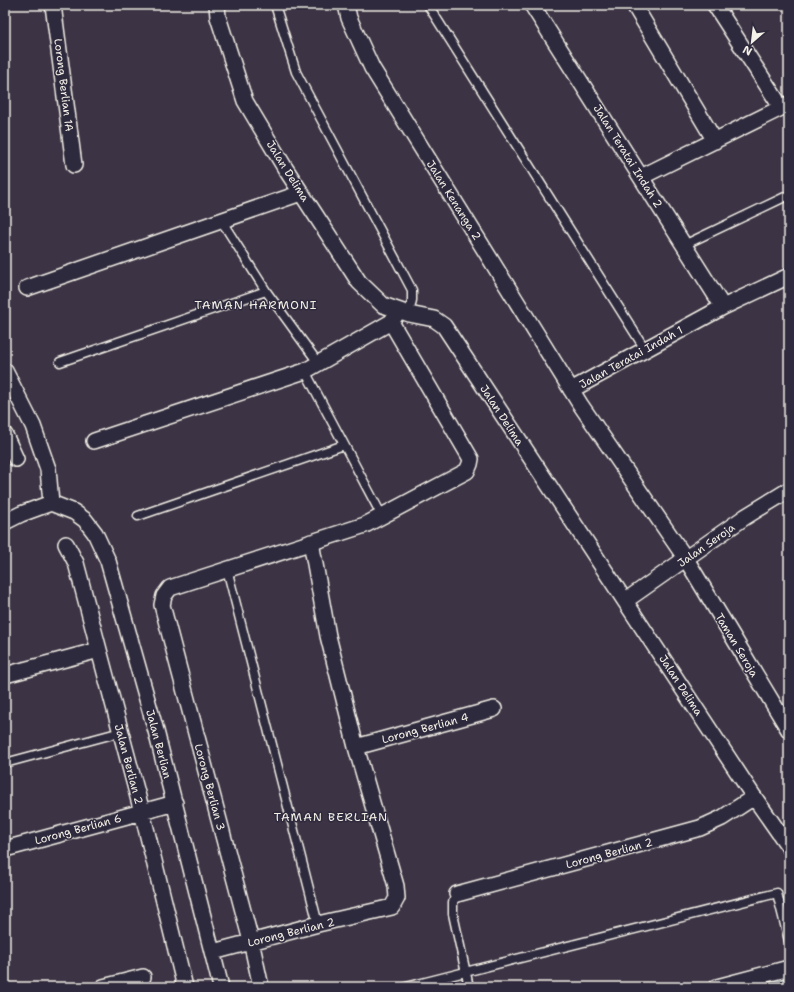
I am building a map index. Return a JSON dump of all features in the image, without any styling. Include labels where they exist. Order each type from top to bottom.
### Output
[{"type":"street","name":"Lorong Berlian 1A","points":[[54,5],[74,165]]},
{"type":"street","name":"Jalan Delima","points":[[217,5],[218,17],[245,101],[285,168],[359,282],[383,304],[400,316],[434,319],[444,326],[754,797],[789,847]]},
{"type":"street","name":"Jalan Kenanga 2","points":[[346,5],[349,18],[372,68],[571,390]]},
{"type":"street","name":"Jalan Teratai Indah 2","points":[[532,5],[723,306]]},
{"type":"street","points":[[634,5],[715,141]]},
{"type":"street","points":[[641,177],[785,106],[715,5]]},
{"type":"street","points":[[28,288],[301,192]]},
{"type":"street","name":"Jalan Teratai Indah 1","points":[[686,559],[571,390],[723,306],[789,276]]},
{"type":"street","points":[[94,441],[305,371],[400,316],[471,459],[467,471],[365,525],[227,569]]},
{"type":"street","points":[[5,371],[33,426],[48,469],[51,503],[21,514],[5,522]]},
{"type":"street","points":[[5,435],[16,459]]},
{"type":"street","name":"Jalan Seroja","points":[[625,601],[745,517],[789,490]]},
{"type":"street","name":"Jalan Berlian","points":[[51,503],[74,512],[85,520],[95,533],[108,561],[156,731],[221,987]]},
{"type":"street","points":[[311,542],[328,636],[356,747]]},
{"type":"street","name":"Jalan Berlian 2","points":[[66,544],[76,563],[142,812],[185,987]]},
{"type":"street","name":"Taman Seroja","points":[[686,559],[789,730]]},
{"type":"street","name":"Lorong Berlian 3","points":[[227,569],[170,588],[164,596],[162,605],[251,941],[261,987]]},
{"type":"street","points":[[5,675],[99,650]]},
{"type":"street","name":"Lorong Berlian 4","points":[[356,747],[494,709]]},
{"type":"street","name":"Lorong Berlian 2","points":[[213,952],[318,924],[392,907],[397,898],[396,886],[356,747]]},
{"type":"street","name":"Lorong Berlian 2","points":[[457,894],[700,828],[722,818],[754,797]]},
{"type":"street","name":"Lorong Berlian 6","points":[[5,848],[175,803]]},
{"type":"street","points":[[716,987],[789,968]]},
{"type":"street","points":[[103,987],[143,977]]},
{"type":"lane","points":[[275,5],[296,72],[412,290],[412,300],[400,316]]},
{"type":"lane","points":[[428,5],[645,349]]},
{"type":"lane","points":[[684,245],[789,195]]},
{"type":"lane","points":[[221,220],[266,291],[319,364]]},
{"type":"lane","points":[[60,362],[266,291]]},
{"type":"lane","points":[[305,371],[382,516]]},
{"type":"lane","points":[[138,516],[344,445]]},
{"type":"lane","points":[[227,569],[318,924]]},
{"type":"lane","points":[[5,763],[121,732]]},
{"type":"lane","points":[[406,987],[777,893],[789,941]]},
{"type":"lane","points":[[457,894],[453,902],[453,914],[470,987]]},
{"type":"waterway","points":[[764,987],[789,980]]},
{"type":"district","name":"TAMAN HARMONI","points":[[256,305]]},
{"type":"district","name":"TAMAN BERLIAN","points":[[331,817]]}]
